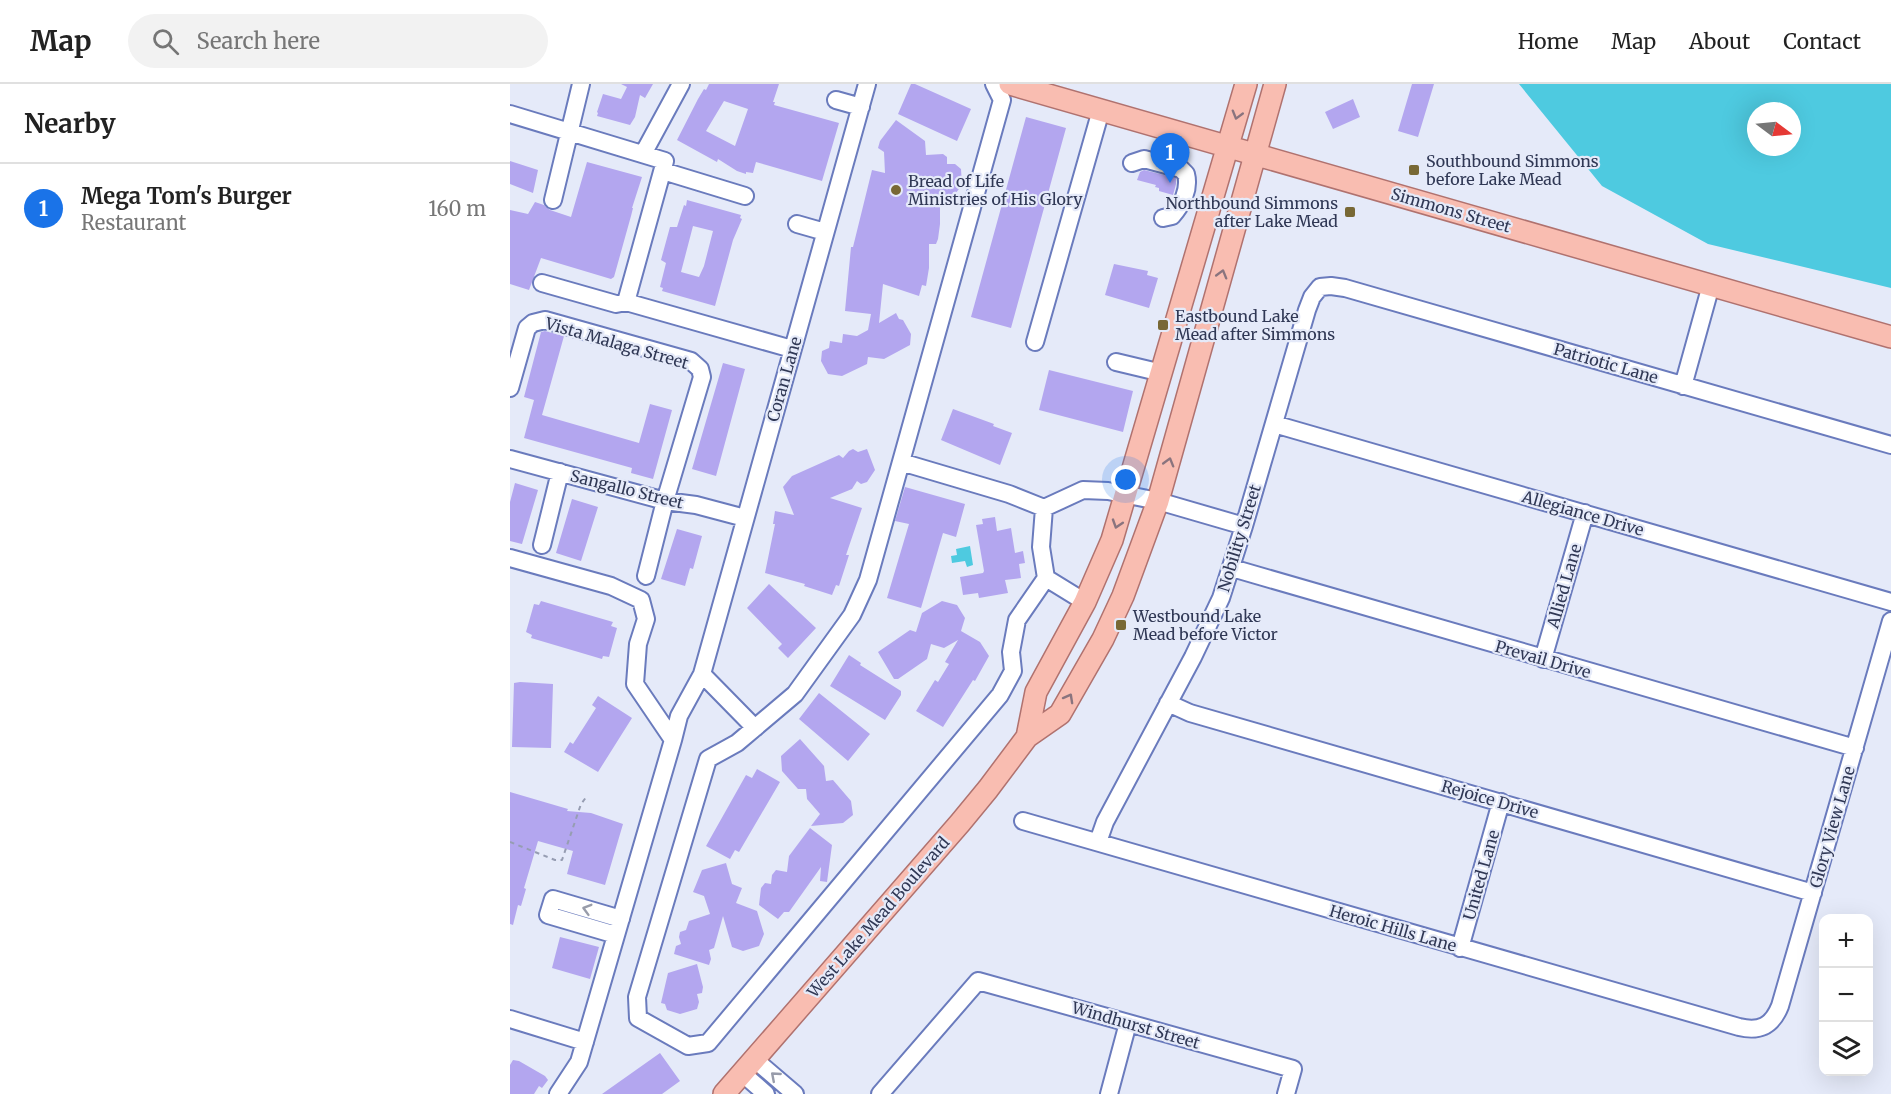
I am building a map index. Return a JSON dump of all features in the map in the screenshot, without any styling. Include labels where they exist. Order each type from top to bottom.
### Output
[{"type":"main road","name":"West Lake Mead Boulevard","points":[[1026,736],[1036,692],[1085,602],[1108,550],[1126,496],[1246,84]]},
{"type":"main road","name":"West Lake Mead Boulevard","points":[[724,1094],[981,798],[1026,736],[1060,714],[1103,639],[1123,596],[1158,501],[1275,84]]},
{"type":"main road","name":"Simmons Street","points":[[1005,93],[1063,91],[1101,110],[1891,337]]},
{"type":"main road","points":[[1162,373],[1192,381]]},
{"type":"street","points":[[553,200],[581,84]]},
{"type":"street","points":[[643,154],[681,84]]},
{"type":"street","name":"Coran Lane","points":[[558,1094],[579,1062],[679,716],[702,674],[867,84]]},
{"type":"street","points":[[994,84],[1002,100],[1005,93]]},
{"type":"street","points":[[1005,93],[868,580],[852,615],[795,693],[737,743],[708,759],[637,997],[638,1018],[688,1046],[708,1043],[1000,695],[1013,671],[1011,652],[1017,620],[1046,578],[1041,547],[1044,508]]},
{"type":"street","points":[[836,99],[861,106]]},
{"type":"street","points":[[1035,342],[1101,110]]},
{"type":"street","points":[[510,114],[665,160],[626,302]]},
{"type":"street","points":[[1132,163],[1144,159],[1182,169],[1186,174],[1186,189],[1182,201],[1172,216],[1163,218]]},
{"type":"street","points":[[663,171],[745,196]]},
{"type":"street","points":[[797,224],[825,232]]},
{"type":"street","points":[[542,283],[616,304],[626,302],[792,349]]},
{"type":"street","points":[[1683,386],[1711,285]]},
{"type":"street","name":"Patriotic Lane","points":[[1320,288],[1331,286],[1345,288],[1891,445]]},
{"type":"street","name":"Nobility Street","points":[[1098,842],[1104,822],[1208,628],[1232,568],[1307,310],[1312,297],[1320,288]]},
{"type":"street","name":"Vista Malaga Street","points":[[510,388],[527,328],[533,323],[545,320],[691,361],[700,369],[702,377],[665,501]]},
{"type":"street","points":[[1116,362],[1162,373]]},
{"type":"street","name":"Allegiance Drive","points":[[1274,424],[1891,602]]},
{"type":"street","name":"Sangallo Street","points":[[510,459],[665,501],[696,505],[745,518]]},
{"type":"street","points":[[901,462],[1009,494],[1044,508],[1083,490],[1108,491],[1158,501],[1244,526]]},
{"type":"street","points":[[542,545],[560,472]]},
{"type":"street","points":[[646,576],[665,501]]},
{"type":"street","name":"Allied Lane","points":[[1543,659],[1585,513]]},
{"type":"street","points":[[510,559],[611,586],[641,600],[646,620],[638,644],[635,684],[673,740]]},
{"type":"street","name":"Prevail Drive","points":[[1232,568],[1855,748]]},
{"type":"street","points":[[1046,578],[1085,602]]},
{"type":"street","name":"Glory View Lane","points":[[1764,1028],[1774,1019],[1780,1006],[1891,621]]},
{"type":"street","points":[[702,674],[755,728]]},
{"type":"street","name":"Rejoice Drive","points":[[1168,703],[1201,716],[1813,893]]},
{"type":"street","name":"United Lane","points":[[1460,948],[1502,802]]},
{"type":"street","name":"Heroic Hills Lane","points":[[1023,821],[1739,1028],[1764,1028]]},
{"type":"street","name":"Windhurst Street","points":[[883,1093],[978,981],[1293,1069],[1286,1094]]},
{"type":"street","points":[[510,1020],[585,1042]]},
{"type":"street","points":[[1109,1094],[1128,1023]]},
{"type":"street","points":[[748,1066],[766,1094]]},
{"type":"street","points":[[748,1066],[795,1094]]},
{"type":"path","points":[[510,842],[555,860],[562,860],[581,804],[587,796]]},
{"type":"water","points":[[1519,84],[1891,84],[1891,288],[1708,244],[1602,186]]},
{"type":"water","points":[[970,546],[973,565],[967,567],[965,561],[952,563],[951,556],[957,555],[956,549]]},
{"type":"building","points":[[621,84],[653,84],[645,98],[640,95],[635,117],[630,125],[597,116],[603,94],[621,99],[627,87]]},
{"type":"building","points":[[709,84],[779,84],[774,105],[839,123],[822,181],[756,162],[753,173],[746,172],[746,174],[718,159],[717,162],[677,140],[698,99],[704,89],[706,90]],"holes":[[[724,101],[748,109],[735,146],[706,131]]]},
{"type":"building","points":[[911,84],[971,109],[957,141],[898,114]]},
{"type":"building","points":[[1412,84],[1434,84],[1418,137],[1398,131]]},
{"type":"building","points":[[1353,99],[1360,117],[1333,129],[1325,112]]},
{"type":"building","points":[[1026,117],[1066,128],[1011,328],[971,317]]},
{"type":"building","points":[[896,120],[925,141],[926,155],[943,154],[947,157],[947,164],[955,164],[961,169],[962,185],[952,198],[940,194],[938,239],[936,244],[929,244],[926,286],[922,285],[919,296],[883,284],[879,323],[896,313],[911,334],[910,345],[884,359],[868,357],[867,364],[842,376],[828,374],[821,361],[822,351],[829,348],[830,341],[842,343],[843,334],[857,336],[868,330],[871,314],[845,311],[851,247],[853,247],[872,170],[885,173],[884,152],[878,148],[880,141]]},
{"type":"building","points":[[510,161],[538,170],[533,193],[510,184]]},
{"type":"building","points":[[587,162],[642,177],[614,277],[611,279],[541,258],[529,290],[510,284],[510,210],[528,214],[535,202],[571,217]]},
{"type":"building","points":[[1144,170],[1176,178],[1173,195],[1159,191],[1156,185],[1137,180],[1140,172]]},
{"type":"building","points":[[687,200],[741,215],[742,219],[733,240],[715,306],[662,291],[663,288],[660,287],[666,263],[661,260],[670,227],[677,227],[684,205],[686,206]],"holes":[[[693,226],[713,231],[699,277],[681,272]]]},
{"type":"building","points":[[1114,264],[1148,271],[1147,275],[1158,278],[1149,308],[1105,295]]},
{"type":"building","points":[[541,332],[564,336],[542,415],[639,443],[650,404],[672,410],[653,479],[631,473],[632,468],[524,438],[534,400],[524,397]]},
{"type":"building","points":[[723,363],[745,369],[716,476],[692,469]]},
{"type":"building","points":[[1049,370],[1133,391],[1123,432],[1039,410]]},
{"type":"building","points":[[953,409],[1012,433],[1000,465],[941,440]]},
{"type":"building","points":[[853,449],[858,452],[867,449],[875,470],[867,482],[861,484],[857,481],[852,489],[830,498],[862,508],[846,555],[849,555],[839,586],[836,585],[832,595],[804,586],[805,584],[765,573],[775,524],[773,524],[775,511],[794,515],[783,487],[792,476],[839,455],[843,458]]},
{"type":"building","points":[[515,483],[538,490],[522,544],[510,541],[510,502]]},
{"type":"building","points":[[905,487],[965,504],[956,537],[943,533],[921,608],[887,598],[909,524],[895,521]]},
{"type":"building","points":[[572,499],[598,507],[581,561],[556,553]]},
{"type":"building","points":[[995,517],[997,531],[1011,528],[1015,553],[1023,551],[1025,563],[1019,564],[1021,578],[1005,580],[1008,593],[979,598],[978,593],[963,595],[960,577],[984,571],[976,525],[983,524],[982,519]]},
{"type":"building","points":[[677,529],[702,536],[693,569],[690,568],[685,586],[661,579]]},
{"type":"building","points":[[769,584],[816,628],[788,658],[778,648],[782,644],[747,608]]},
{"type":"building","points":[[541,601],[613,622],[611,626],[617,628],[609,657],[603,656],[602,659],[531,638],[532,635],[526,632],[534,604],[539,605]]},
{"type":"building","points":[[942,601],[957,605],[965,618],[961,631],[980,642],[989,656],[975,681],[973,680],[943,727],[916,711],[935,680],[938,682],[949,664],[945,662],[958,640],[944,648],[931,644],[927,659],[898,679],[894,679],[878,652],[910,630],[916,632],[922,613]]},
{"type":"building","points":[[849,655],[861,663],[860,665],[901,691],[901,695],[885,720],[830,686]]},
{"type":"building","points":[[514,683],[553,684],[551,748],[512,747]]},
{"type":"building","points":[[819,693],[870,734],[848,761],[799,719]]},
{"type":"building","points":[[598,696],[632,718],[598,772],[564,752],[570,742],[573,744],[596,708],[592,705]]},
{"type":"building","points":[[800,739],[824,766],[826,781],[833,780],[851,801],[853,815],[843,823],[811,826],[820,814],[807,799],[806,789],[798,789],[782,771],[781,756]]},
{"type":"building","points":[[757,769],[780,782],[739,852],[735,850],[730,859],[706,846],[746,775],[752,778]]},
{"type":"building","points":[[510,792],[568,809],[567,811],[591,813],[623,824],[605,885],[567,874],[573,851],[538,841],[521,906],[518,905],[513,925],[510,924]]},
{"type":"building","points":[[810,828],[832,845],[827,882],[820,881],[821,867],[789,912],[784,912],[778,919],[759,905],[761,888],[765,883],[771,884],[772,875],[776,870],[787,872],[789,856]]},
{"type":"building","points":[[726,863],[732,884],[742,888],[736,903],[757,911],[764,934],[759,946],[743,951],[732,947],[723,916],[714,948],[709,950],[711,959],[709,965],[674,954],[676,946],[681,944],[680,932],[686,930],[689,921],[710,914],[704,896],[693,892],[702,870]]},
{"type":"building","points":[[560,937],[599,947],[590,979],[552,968]]},
{"type":"building","points":[[697,964],[703,987],[702,993],[697,994],[699,1002],[697,1009],[680,1014],[667,1010],[665,1004],[661,1003],[668,973]]},
{"type":"building","points":[[660,1053],[680,1081],[662,1094],[602,1094]]},
{"type":"building","points":[[513,1060],[545,1076],[548,1080],[542,1088],[539,1086],[534,1094],[510,1094],[510,1065]]},
{"type":"place","name":"Southbound Simmons before Lake Mead","points":[[1414,170]]},
{"type":"place","name":"Mega Tom's Burger","points":[[1170,183]]},
{"type":"place","name":"Bread of Life Ministries of His Glory","points":[[896,190]]},
{"type":"place","name":"Northbound Simmons after Lake Mead","points":[[1350,212]]},
{"type":"place","name":"Eastbound Lake Mead after Simmons","points":[[1163,325]]},
{"type":"place","name":"Westbound Lake Mead before Victor","points":[[1121,625]]}]
